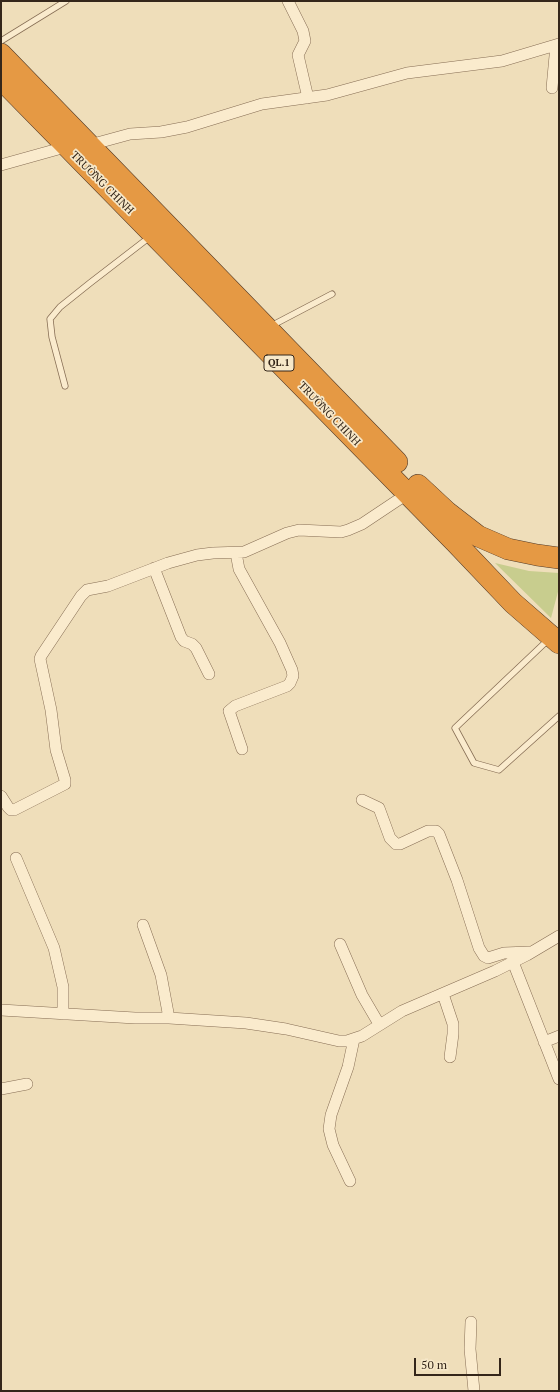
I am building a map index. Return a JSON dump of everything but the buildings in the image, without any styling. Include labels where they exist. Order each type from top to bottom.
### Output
[{"type":"highway","name":"TRƯỜNG CHINH","points":[[1,54],[91,145],[430,497],[461,524],[478,536],[500,546],[537,555],[559,558]]},
{"type":"highway","name":"TRƯỜNG CHINH","points":[[1,79],[513,603],[555,640]]},
{"type":"street","points":[[288,1],[303,31],[305,41],[298,55],[308,98]]},
{"type":"street","points":[[1,165],[65,146],[91,145],[130,134],[161,132],[187,127],[262,104],[327,95],[406,73],[502,61],[557,44],[552,88]]},
{"type":"street","points":[[1,796],[8,807],[11,810],[14,810],[65,784],[66,780],[56,750],[51,710],[40,659],[85,592],[90,589],[108,586],[154,568],[197,555],[213,553],[236,554],[244,552],[287,533],[299,530],[341,532],[348,530],[362,524],[407,494]]},
{"type":"street","points":[[236,554],[239,570],[280,643],[290,665],[293,676],[287,686],[235,706],[229,711],[242,749]]},
{"type":"street","points":[[154,568],[181,637],[184,641],[192,644],[196,648],[209,674]]},
{"type":"street","points":[[362,800],[379,808],[390,838],[396,844],[400,844],[428,831],[436,831],[439,834],[457,880],[479,948],[484,956],[488,958],[504,953],[532,952]]},
{"type":"street","points":[[16,858],[54,948],[63,988],[63,1014]]},
{"type":"street","points":[[143,925],[161,975],[169,1018]]},
{"type":"street","points":[[1,1010],[246,1023],[286,1029],[339,1041],[347,1041],[362,1036],[402,1011],[495,971],[559,936]]},
{"type":"street","points":[[340,944],[362,994],[380,1024]]},
{"type":"street","points":[[512,962],[559,1079]]},
{"type":"street","points":[[443,994],[453,1024],[450,1057]]},
{"type":"street","points":[[544,1042],[559,1036]]},
{"type":"street","points":[[350,1182],[333,1145],[329,1129],[331,1115],[348,1067],[354,1039]]},
{"type":"street","points":[[1,1089],[27,1084]]},
{"type":"street","points":[[471,1322],[470,1349],[474,1391]]},
{"type":"lane","points":[[1,41],[66,1]]},
{"type":"lane","points":[[65,386],[52,337],[50,319],[60,307],[78,292],[153,235]]},
{"type":"lane","points":[[267,328],[332,294]]},
{"type":"lane","points":[[555,640],[455,728],[474,763],[499,770],[559,716]]},
{"type":"green space","points":[[495,563],[529,571],[559,573],[559,588],[551,618]]}]
